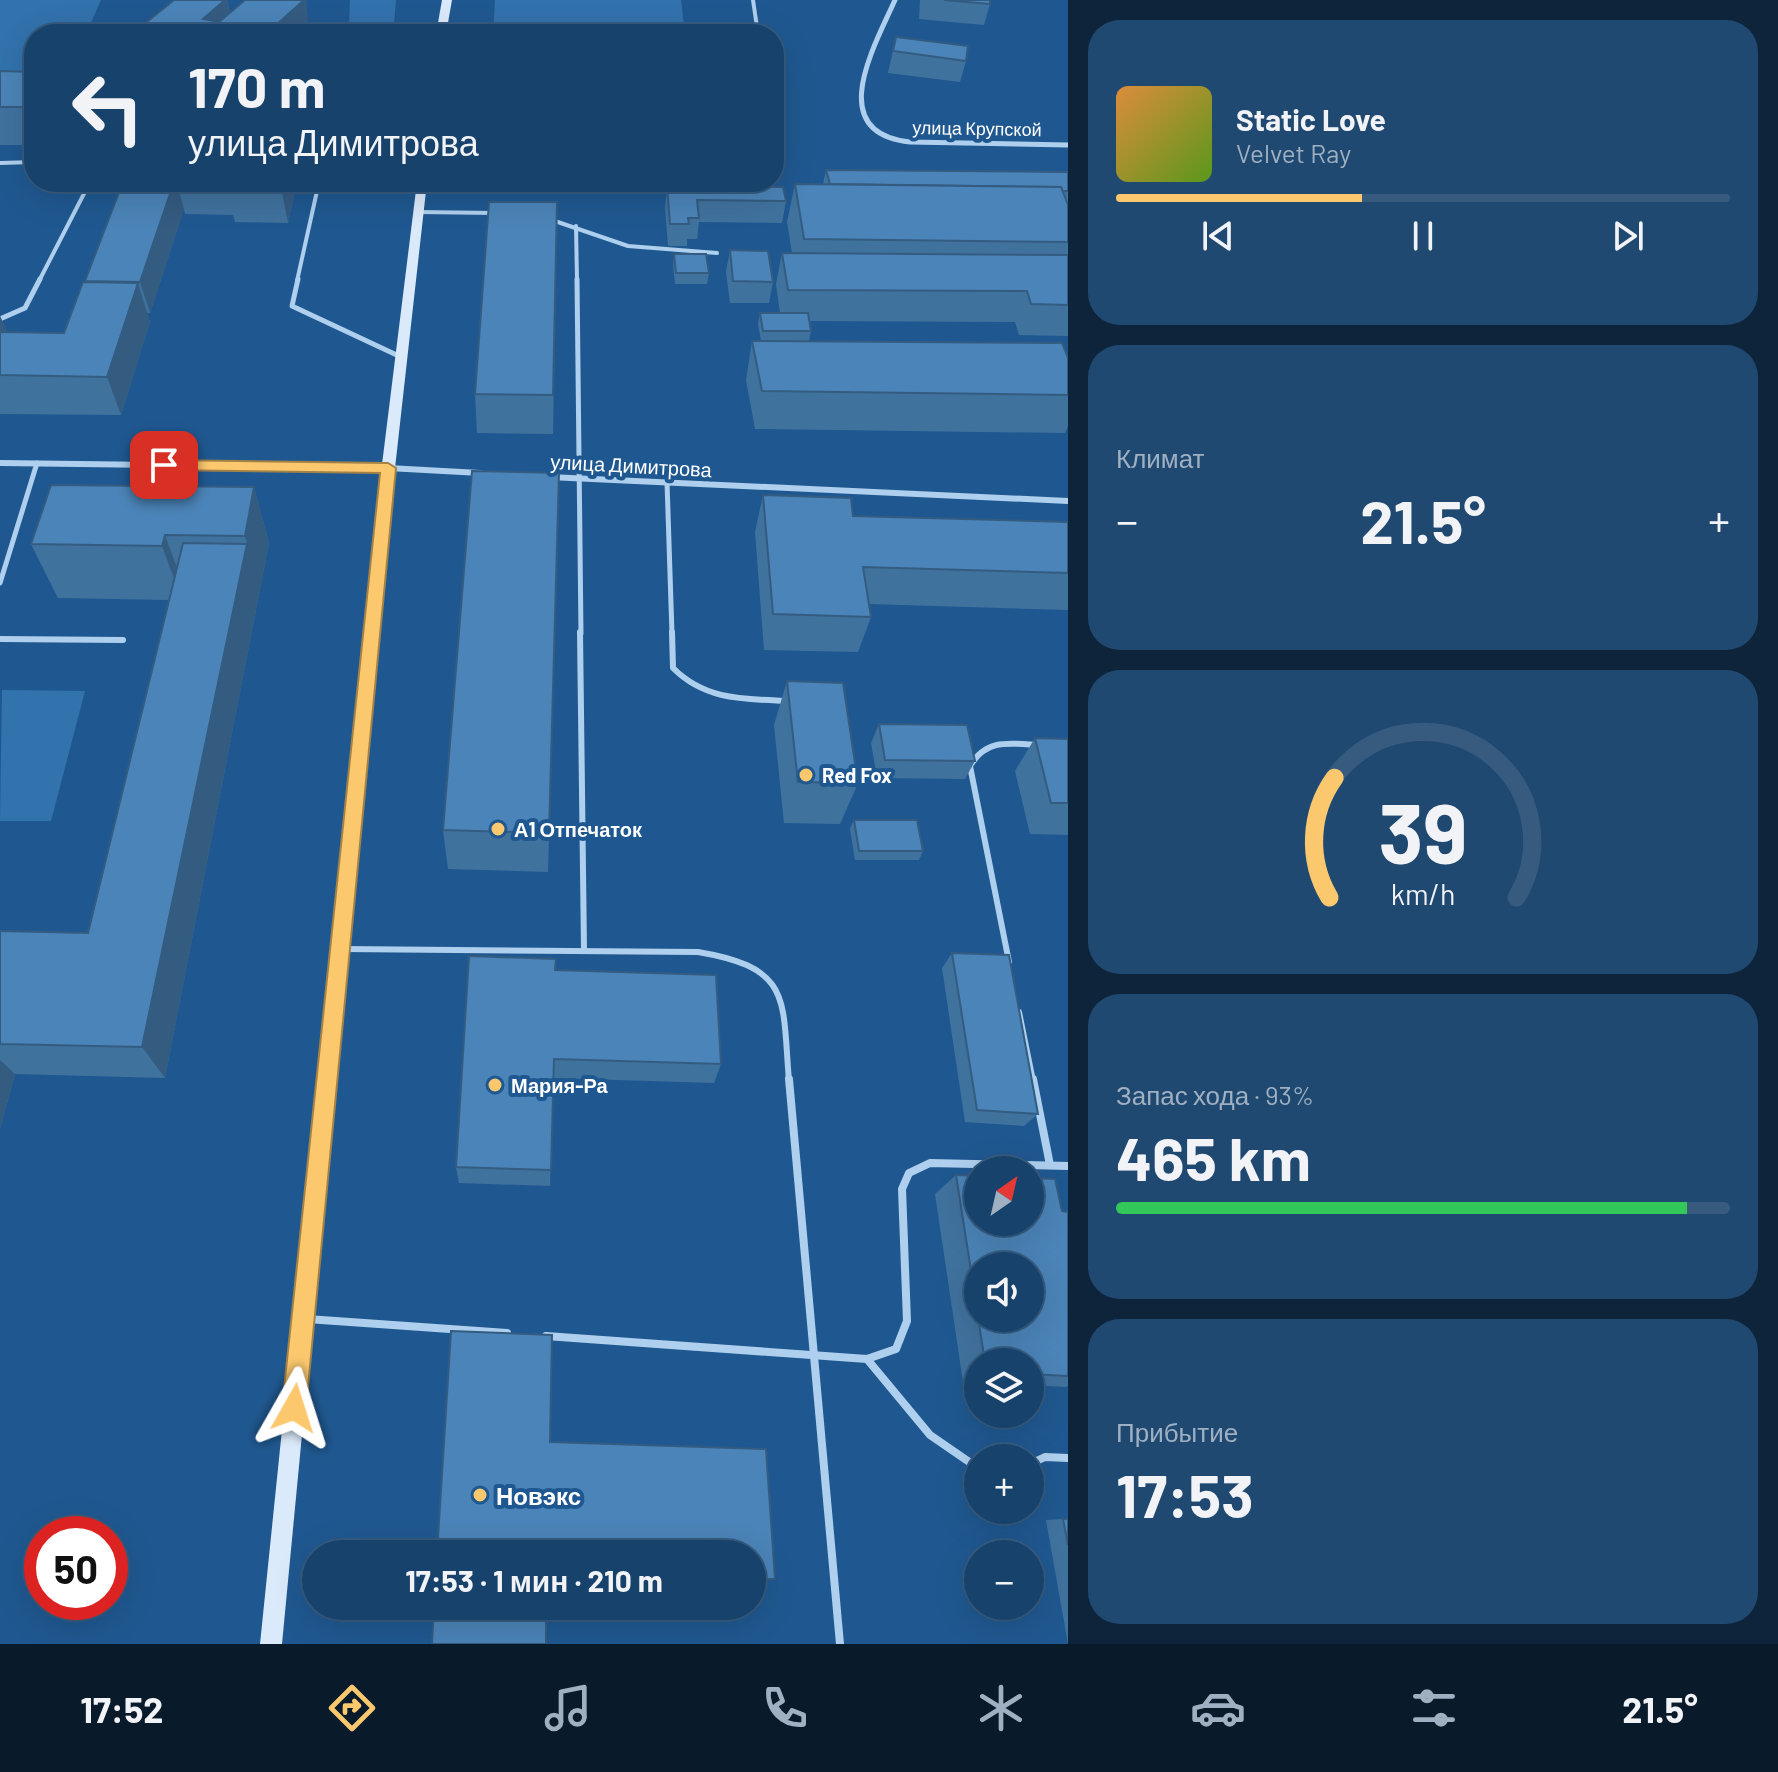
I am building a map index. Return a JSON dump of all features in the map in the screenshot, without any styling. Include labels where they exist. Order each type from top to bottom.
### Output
[{"type":"main road","points":[[443,24],[447,0]]},
{"type":"main road","points":[[271,1644],[388,468],[421,192]]},
{"type":"street","name":"улица Крупской","points":[[895,0],[858,90],[864,120],[885,138],[910,142],[1068,145]]},
{"type":"street","points":[[0,463],[388,468],[489,474]]},
{"type":"street","name":"улица Димитрова","points":[[535,476],[1068,501]]},
{"type":"lane","points":[[753,0],[757,24]]},
{"type":"lane","points":[[0,163],[24,162]]},
{"type":"lane","points":[[0,319],[25,308],[85,192]]},
{"type":"lane","points":[[317,192],[292,306],[401,357]]},
{"type":"lane","points":[[418,212],[501,213]]},
{"type":"lane","points":[[546,218],[576,226],[612,243],[669,252],[717,253]]},
{"type":"lane","points":[[576,226],[584,950]]},
{"type":"lane","points":[[0,583],[37,463]]},
{"type":"lane","points":[[667,482],[673,668],[685,682],[707,695],[799,702]]},
{"type":"lane","points":[[0,639],[123,640]]},
{"type":"lane","points":[[1010,966],[970,766],[976,753],[992,744],[1053,746]]},
{"type":"lane","points":[[340,949],[698,952],[727,956],[754,967],[776,984],[782,999],[840,1644]]},
{"type":"lane","points":[[1016,996],[1050,1165]]},
{"type":"lane","points":[[537,1336],[867,1359],[896,1349],[907,1321],[902,1189],[909,1173],[930,1163],[1068,1166]]},
{"type":"lane","points":[[303,1319],[522,1334]]},
{"type":"lane","points":[[867,1359],[904,1407],[952,1456],[964,1462]]},
{"type":"lane","points":[[1044,1457],[1068,1458]]},
{"type":"shaded area","points":[[0,0],[101,0],[90,24],[24,24],[24,72],[0,72]]},
{"type":"shaded area","points":[[350,0],[396,0],[394,24],[349,24]]},
{"type":"shaded area","points":[[495,0],[681,0],[684,24],[494,24]]},
{"type":"shaded area","points":[[2,690],[85,691],[51,821],[0,821]]},
{"type":"building","points":[[174,0],[225,0],[203,19],[219,22],[245,0],[304,0],[277,24],[144,24]]},
{"type":"building","points":[[944,0],[990,0],[990,4]]},
{"type":"building","points":[[896,37],[968,46],[966,61],[893,51]]},
{"type":"building","points":[[0,71],[24,72],[24,107],[0,107]]},
{"type":"building","points":[[826,170],[1068,172],[1068,191],[1062,191],[1061,187],[830,184]]},
{"type":"building","points":[[795,184],[1061,187],[1068,205],[1068,242],[804,239]]},
{"type":"building","points":[[119,192],[171,192],[140,282],[85,281]]},
{"type":"building","points":[[667,192],[784,192],[786,201],[697,200],[699,218],[688,218],[689,224],[670,224]]},
{"type":"building","points":[[489,202],[557,202],[553,395],[475,394]]},
{"type":"building","points":[[730,250],[768,251],[773,282],[733,281]]},
{"type":"building","points":[[782,253],[1068,255],[1068,305],[1031,304],[1027,291],[788,290]]},
{"type":"building","points":[[674,254],[706,254],[709,273],[676,273]]},
{"type":"building","points":[[83,282],[138,283],[107,377],[0,375],[0,332],[64,333]]},
{"type":"building","points":[[760,313],[808,313],[811,331],[763,331]]},
{"type":"building","points":[[752,341],[1062,343],[1068,358],[1068,395],[762,391]]},
{"type":"building","points":[[472,471],[559,473],[549,833],[443,830]]},
{"type":"building","points":[[51,485],[254,487],[245,536],[165,535],[162,546],[31,544]]},
{"type":"building","points":[[763,495],[851,498],[853,516],[1068,522],[1068,573],[863,567],[871,617],[773,614]]},
{"type":"building","points":[[183,543],[247,544],[142,1047],[0,1044],[0,931],[88,933]]},
{"type":"building","points":[[787,681],[843,683],[858,783],[798,782]]},
{"type":"building","points":[[879,724],[967,725],[975,761],[885,760]]},
{"type":"building","points":[[1035,738],[1068,739],[1068,803],[1051,803]]},
{"type":"building","points":[[854,820],[917,820],[923,851],[859,851]]},
{"type":"building","points":[[952,953],[1009,955],[1038,1114],[977,1110]]},
{"type":"building","points":[[469,956],[556,959],[555,970],[716,975],[721,1064],[554,1059],[551,1170],[456,1167]]},
{"type":"building","points":[[956,1175],[964,1175],[964,1226]]},
{"type":"building","points":[[1044,1179],[1055,1179],[1062,1211],[1068,1212],[1068,1376],[1044,1375],[1044,1348],[983,1348],[980,1332],[1044,1332],[1044,1252],[968,1252],[966,1236],[1044,1236]]},
{"type":"building","points":[[451,1331],[552,1335],[550,1442],[766,1449],[775,1579],[766,1579],[766,1540],[438,1540]]},
{"type":"building","points":[[1063,1519],[1068,1519],[1068,1545]]},
{"type":"building","points":[[433,1620],[546,1620],[546,1644],[432,1644]]},
{"type":"place","name":"Red Fox","points":[[806,775]]},
{"type":"place","name":"А1 Отпечаток","points":[[498,829]]},
{"type":"place","name":"Мария-Ра","points":[[495,1085]]},
{"type":"place","name":"Новэкс","points":[[480,1495]]},
{"type":"route","points":[[164,465],[388,468],[294,1408]]}]
